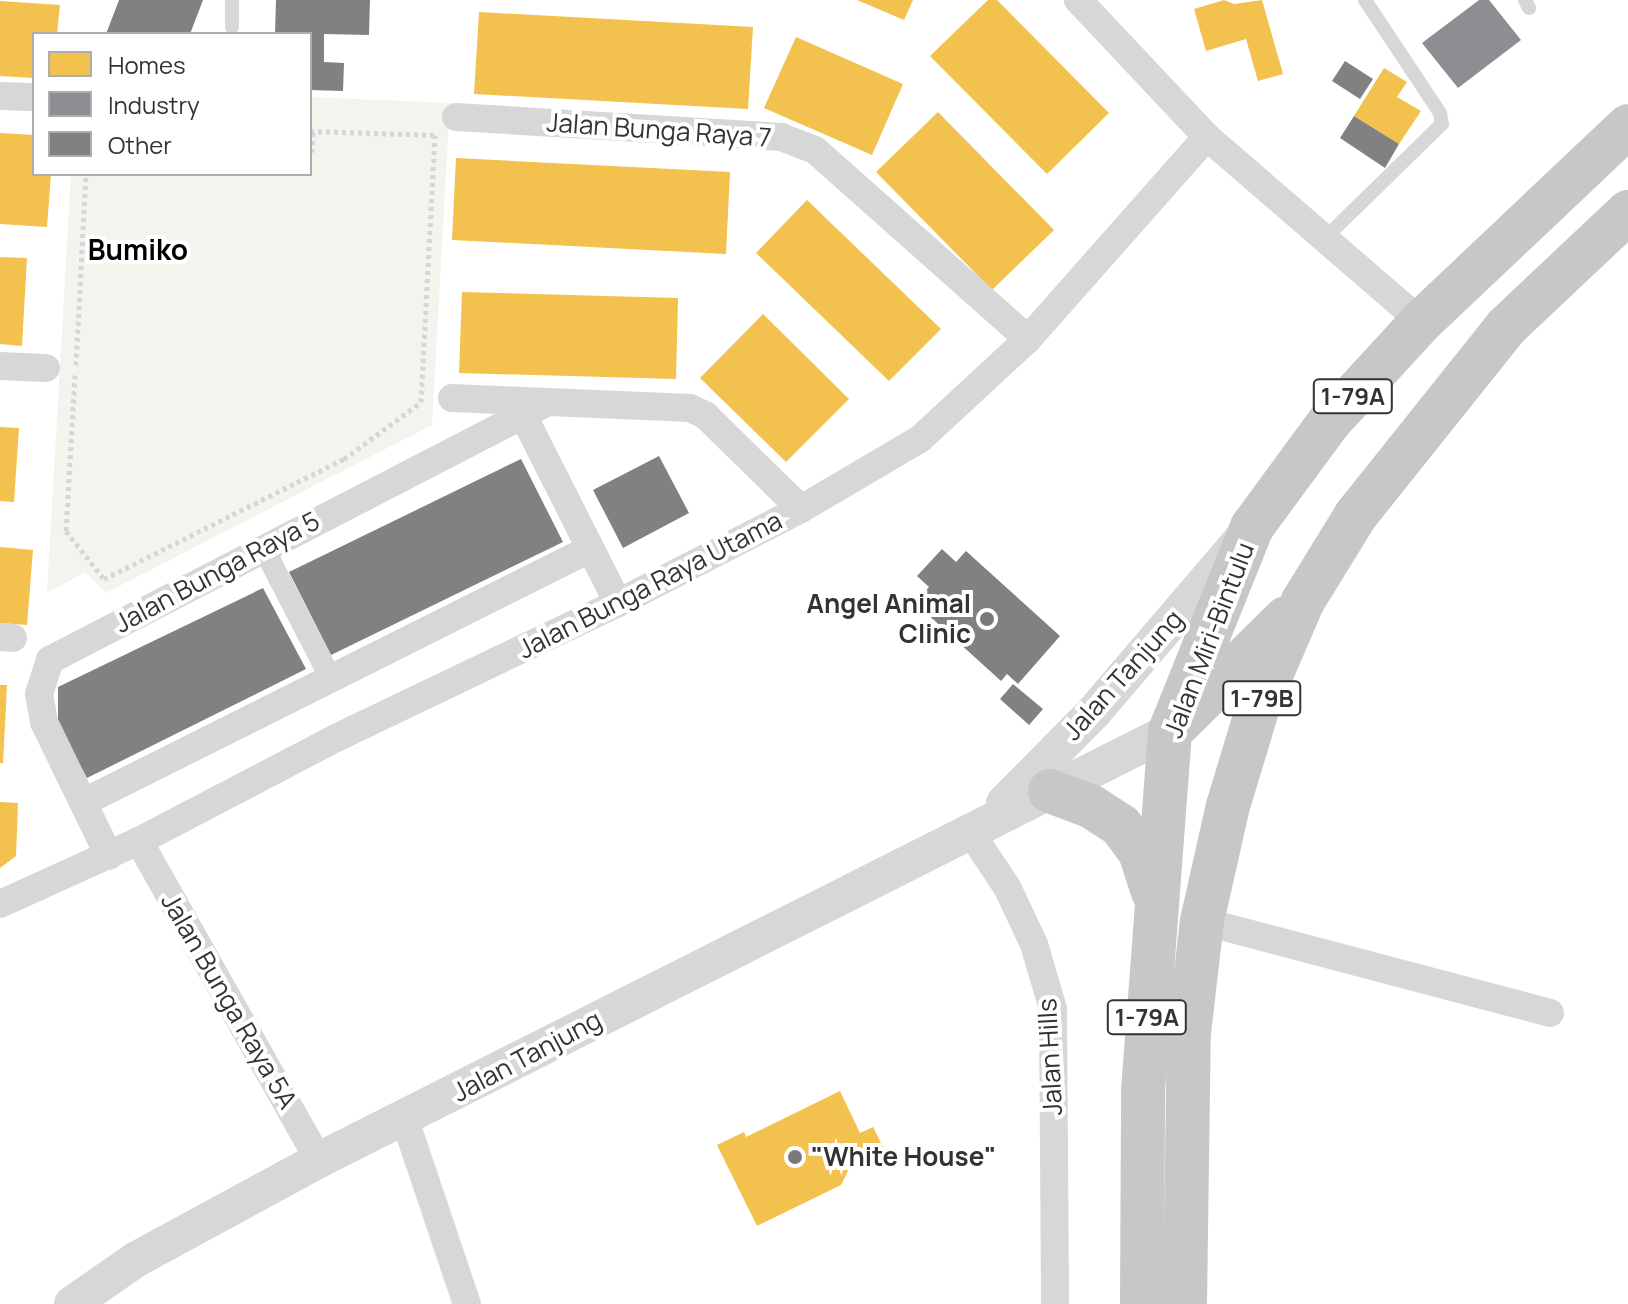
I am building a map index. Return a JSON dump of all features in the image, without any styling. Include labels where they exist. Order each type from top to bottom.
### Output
[{"type":"highway","name":"Jalan Miri-Bintulu","points":[[1142,1304],[1143,1091],[1154,895],[1170,731],[1252,527],[1330,421],[1421,322],[1628,126]]},
{"type":"highway","name":"1-79B","points":[[1185,1304],[1189,1033],[1202,921],[1228,806],[1259,703],[1303,601],[1356,515],[1506,327],[1628,212]]},
{"type":"highway","points":[[1170,731],[1303,601]]},
{"type":"highway","points":[[1050,791],[1092,807],[1121,826],[1140,852],[1154,895]]},
{"type":"street","points":[[1094,6],[1207,137],[1421,322]]},
{"type":"street","points":[[0,96],[32,97]]},
{"type":"street","name":"Jalan Bunga Raya 7","points":[[456,117],[781,137],[815,150],[1028,339]]},
{"type":"street","name":"Jalan Bunga Raya Utama","points":[[0,904],[109,856],[336,738],[618,603],[801,509],[920,439],[1028,339],[1207,137]]},
{"type":"street","points":[[0,366],[46,368]]},
{"type":"street","points":[[452,398],[690,408],[705,415],[801,509]]},
{"type":"street","name":"Jalan Bunga Raya 5","points":[[109,856],[86,801],[44,722],[39,694],[50,660],[548,402]]},
{"type":"street","points":[[522,413],[588,550],[618,603]]},
{"type":"street","name":"Jalan Tanjung","points":[[979,825],[1094,712],[1252,527]]},
{"type":"street","points":[[263,547],[331,679]]},
{"type":"street","points":[[86,801],[588,550]]},
{"type":"street","name":"Jalan Tanjung","points":[[72,1304],[135,1260],[319,1160],[405,1120],[979,825],[1170,731]]},
{"type":"street","name":"Jalan Hills","points":[[979,825],[1034,944],[1053,1009],[1055,1304]]},
{"type":"street","name":"Jalan Bunga Raya 5A","points":[[139,841],[319,1160]]},
{"type":"street","points":[[1202,921],[1550,1013]]},
{"type":"street","points":[[405,1120],[467,1304]]},
{"type":"lane","points":[[232,0],[232,27]]},
{"type":"lane","points":[[1323,240],[1442,124],[1440,113],[1365,0]]},
{"type":"path","points":[[86,176],[66,531],[104,579],[344,459],[421,402],[435,135],[312,131],[312,152]]},
{"type":"shaded area","points":[[312,97],[450,103],[432,425],[106,593],[85,572],[47,593],[71,176],[312,176]]},
{"type":"building: Homes","points":[[857,0],[913,0],[904,20]]},
{"type":"building: Homes","points":[[988,0],[997,0],[1109,113],[1047,174],[930,56]]},
{"type":"building: Homes","points":[[1224,0],[1234,4],[1262,0],[1283,74],[1258,81],[1246,39],[1206,51],[1194,9]]},
{"type":"building: Homes","points":[[0,1],[60,5],[57,32],[32,32],[32,78],[0,76]]},
{"type":"building: Homes","points":[[479,12],[753,27],[748,109],[474,94]]},
{"type":"building: Homes","points":[[796,37],[903,84],[872,155],[764,108]]},
{"type":"building: Homes","points":[[1384,68],[1407,82],[1397,97],[1421,111],[1399,144],[1354,116]]},
{"type":"building: Homes","points":[[938,112],[1054,230],[992,290],[876,172]]},
{"type":"building: Homes","points":[[0,133],[32,135],[32,176],[51,176],[47,227],[0,224]]},
{"type":"building: Homes","points":[[456,158],[730,172],[726,254],[452,240]]},
{"type":"building: Homes","points":[[807,200],[941,329],[889,381],[756,253]]},
{"type":"building: Homes","points":[[0,257],[27,258],[22,346],[0,344]]},
{"type":"building: Homes","points":[[462,292],[678,298],[676,379],[459,373]]},
{"type":"building: Homes","points":[[763,314],[849,399],[786,462],[700,378]]},
{"type":"building: Homes","points":[[0,427],[19,428],[14,502],[0,501]]},
{"type":"building: Homes","points":[[0,547],[33,550],[27,625],[0,623]]},
{"type":"building: Homes","points":[[0,685],[7,685],[3,763],[0,763]]},
{"type":"building: Homes","points":[[0,802],[18,803],[16,856],[0,868]]},
{"type":"building: Homes","name":"\"White House\"","points":[[840,1091],[860,1133],[873,1127],[884,1149],[851,1165],[841,1185],[757,1226],[717,1145],[744,1132],[746,1137]]},
{"type":"building: Industry","points":[[1479,0],[1489,0],[1521,40],[1458,88],[1422,43]]},
{"type":"building: Other","points":[[119,0],[203,0],[191,32],[107,32]]},
{"type":"building: Other","points":[[276,0],[370,0],[369,35],[324,34],[324,62],[344,63],[343,91],[312,90],[312,32],[275,32]]},
{"type":"building: Other","points":[[1345,61],[1373,79],[1360,99],[1332,81]]},
{"type":"building: Other","points":[[1354,116],[1399,144],[1385,168],[1340,138]]},
{"type":"building: Other","points":[[659,456],[689,513],[623,548],[593,490]]},
{"type":"building: Other","points":[[521,459],[563,542],[331,655],[289,572]]},
{"type":"building: Other","name":"Angel Animal Clinic","points":[[942,549],[956,562],[966,551],[1060,636],[1018,684],[1007,674],[1001,681],[915,603],[929,587],[917,576]]},
{"type":"building: Other","points":[[263,588],[306,669],[87,778],[58,725],[58,687]]},
{"type":"building: Other","points":[[1013,684],[1043,709],[1029,725],[1000,699]]},
{"type":"place","name":"Angel Animal Clinic","points":[[987,619]]},
{"type":"place","name":"\"White House\"","points":[[795,1157]]},
{"type":"district","name":"Bumiko","points":[[138,249]]}]
